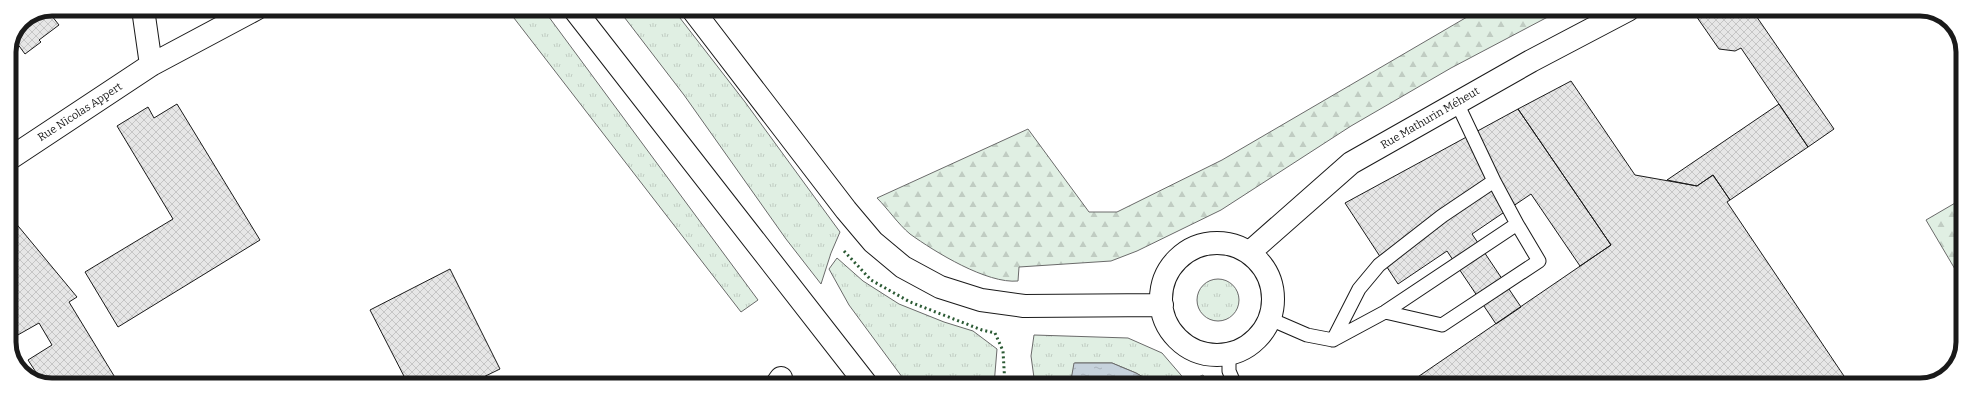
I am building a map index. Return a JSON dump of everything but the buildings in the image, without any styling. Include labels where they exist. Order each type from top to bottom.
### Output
[{"type":"street","points":[[144,16],[151,65]]},
{"type":"street","name":"Rue Nicolas Appert","points":[[16,154],[151,65],[244,16]]},
{"type":"street","points":[[579,16],[863,378]]},
{"type":"street","points":[[697,16],[846,210],[874,242],[903,267],[940,287],[981,300],[1024,306],[1162,305]]},
{"type":"street","name":"Rue Mathurin Méheut","points":[[1250,252],[1351,163],[1531,61],[1617,16]]},
{"type":"street","points":[[1215,243],[1233,244],[1250,252],[1263,266],[1271,282],[1274,301],[1270,319],[1260,335],[1246,347],[1229,353],[1210,354],[1193,349],[1178,338],[1167,323],[1162,305],[1163,287],[1170,270],[1181,256],[1197,246],[1215,243]]},
{"type":"lane","points":[[1385,312],[1442,325],[1539,260],[1517,224],[1494,181],[1457,103]]},
{"type":"lane","points":[[1333,340],[1359,288],[1379,265],[1442,216],[1494,181]]},
{"type":"lane","points":[[1270,319],[1306,335],[1333,340],[1385,312],[1517,224]]},
{"type":"lane","points":[[1229,353],[1229,371],[1232,378]]},
{"type":"green space","points":[[512,16],[548,16],[758,300],[741,312]]},
{"type":"green space","points":[[623,16],[678,16],[745,102],[840,232],[831,253],[821,284],[786,239],[684,95]]},
{"type":"green space","points":[[1469,16],[1550,16],[1451,68],[1351,126],[1221,210],[1137,251],[1111,261],[1019,267],[1018,281],[1005,281],[977,272],[947,258],[933,249],[910,234],[901,226],[877,198],[1028,129],[1089,212],[1117,212],[1222,160]]},
{"type":"green space","points":[[1956,202],[1956,271],[1926,220]]},
{"type":"green space","points":[[837,258],[863,281],[899,304],[944,322],[973,331],[997,349],[995,378],[903,378],[849,305],[829,269]]},
{"type":"green space","points":[[1214,279],[1222,279],[1230,282],[1236,288],[1239,300],[1236,312],[1230,318],[1222,321],[1214,321],[1206,318],[1200,312],[1197,304],[1197,296],[1200,288],[1206,282]]},
{"type":"green space","points":[[1034,335],[1128,338],[1162,353],[1184,378],[1145,378],[1112,363],[1075,363],[1071,378],[1034,378],[1031,356]]},
{"type":"green space","points":[[1203,375],[1205,378],[1196,378]]},
{"type":"water","points":[[1074,363],[1112,363],[1145,378],[1071,378]]},
{"type":"hedge","points":[[844,251],[871,280],[910,302],[982,330],[995,333],[1003,351],[1005,378]]}]
